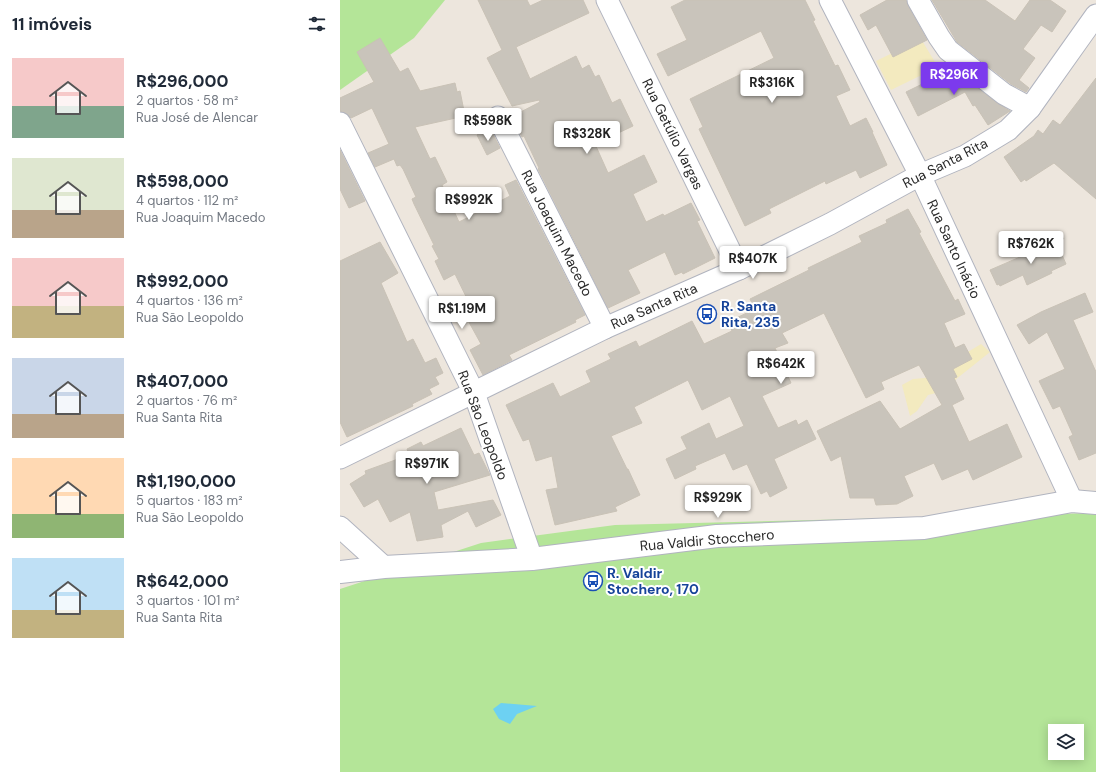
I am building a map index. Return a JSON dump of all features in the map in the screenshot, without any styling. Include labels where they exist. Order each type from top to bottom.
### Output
[{"type":"main road","name":"Rua Valdir Stocchero","points":[[340,572],[384,567],[532,559],[717,536],[924,528],[1072,501],[1096,503]]},
{"type":"street","name":"Rua Getúlio Vargas","points":[[607,0],[739,269]]},
{"type":"street","name":"Rua Santo Inácio","points":[[830,0],[920,175],[1072,501]]},
{"type":"street","points":[[918,0],[938,37],[948,50],[1004,94],[1030,108]]},
{"type":"street","name":"Rua Santa Rita","points":[[340,458],[605,328],[739,269],[830,224],[920,175],[964,156],[1002,134],[1030,108],[1096,15]]},
{"type":"street","name":"Rua Joaquim Macedo","points":[[498,117],[605,328]]},
{"type":"street","name":"Rua São Leopoldo","points":[[340,123],[474,393],[532,559]]},
{"type":"street","points":[[340,527],[384,567]]},
{"type":"green space","points":[[340,0],[445,0],[414,38],[340,90]]},
{"type":"green space","points":[[1096,513],[1096,772],[340,772],[340,589],[481,543],[615,525]]},
{"type":"sand","points":[[921,39],[938,67],[891,90],[876,61]]},
{"type":"sand","points":[[981,344],[990,352],[940,392],[928,395],[917,411],[910,416],[902,385],[913,379],[925,378]]},
{"type":"water","points":[[501,703],[537,706],[517,714],[510,724],[499,719],[493,709]]},
{"type":"building","points":[[478,0],[527,0],[530,6],[543,0],[583,0],[589,13],[516,47],[530,79],[576,56],[582,69],[589,65],[595,77],[599,75],[612,103],[620,99],[633,126],[595,144],[608,173],[644,155],[657,182],[633,194],[646,222],[663,214],[664,216],[691,203],[700,220],[697,221],[715,258],[683,274],[682,272],[675,275],[665,252],[628,270],[640,293],[608,308],[538,169],[539,168],[524,136],[522,137],[511,117],[540,102],[539,100],[512,106],[487,58],[502,50]]},
{"type":"building","points":[[685,0],[805,0],[815,20],[813,21],[835,66],[838,65],[850,90],[836,96],[850,126],[866,118],[887,165],[860,178],[856,170],[826,184],[825,181],[769,209],[771,213],[745,226],[699,129],[703,127],[690,99],[774,58],[761,31],[668,76],[657,54],[687,40],[671,7]]},
{"type":"building","points":[[887,0],[906,0],[927,40],[893,57],[876,25],[868,30],[860,15]]},
{"type":"building","points":[[932,0],[985,0],[1015,21],[1030,0],[1050,0],[1066,11],[1052,32],[1041,25],[1023,49],[1035,58],[1019,80],[1029,88],[1026,92],[1011,84],[957,42]]},
{"type":"building","points":[[380,38],[400,72],[408,68],[420,91],[455,83],[457,92],[460,91],[465,116],[415,127],[430,159],[435,157],[447,182],[442,185],[459,222],[510,196],[505,185],[516,180],[585,315],[575,320],[576,322],[509,355],[512,360],[483,375],[470,350],[481,344],[465,315],[473,311],[455,274],[444,280],[435,261],[439,259],[432,246],[434,245],[414,204],[412,199],[416,197],[403,169],[400,165],[397,166],[394,159],[375,167],[368,153],[389,144],[372,108],[351,118],[346,113],[340,111],[340,98],[374,82],[357,52]]},
{"type":"building","points":[[953,69],[997,103],[1010,111],[988,125],[975,105],[973,106],[965,92],[918,116],[906,92]]},
{"type":"building","points":[[1096,78],[1096,199],[1054,163],[1026,181],[1025,179],[1021,182],[1004,157],[1034,136],[1038,130],[1043,134],[1053,120],[1060,125]]},
{"type":"building","points":[[490,128],[500,148],[487,155],[477,135]]},
{"type":"building","points":[[340,150],[365,201],[349,208],[340,189]]},
{"type":"building","points":[[908,209],[955,301],[958,299],[965,314],[944,323],[955,348],[964,344],[972,359],[953,369],[957,377],[954,378],[964,399],[952,405],[969,442],[1007,424],[1022,457],[973,480],[968,469],[942,480],[934,463],[904,476],[913,496],[897,504],[876,505],[874,498],[850,498],[841,456],[831,461],[817,431],[880,401],[900,429],[942,405],[919,365],[881,382],[884,389],[866,398],[824,313],[782,333],[788,343],[775,348],[791,383],[762,396],[778,428],[796,420],[798,425],[807,420],[816,439],[774,459],[787,488],[770,497],[767,491],[761,494],[747,464],[733,470],[725,453],[695,466],[696,469],[675,479],[666,459],[687,449],[681,437],[709,423],[716,439],[744,426],[730,396],[702,410],[688,380],[634,407],[642,423],[611,436],[640,495],[615,507],[617,511],[555,525],[546,490],[558,488],[552,456],[536,461],[529,439],[523,441],[506,405],[553,383],[560,397],[591,382],[586,371],[611,359],[608,354],[636,341],[639,347],[692,321],[704,344],[732,331],[728,322],[755,309],[750,299],[809,270],[808,268],[862,242],[859,236],[887,223],[886,220]]},
{"type":"building","points":[[1064,238],[1054,250],[1059,248],[1066,264],[1051,271],[1052,273],[1027,285],[1023,275],[1000,286],[999,284],[997,285],[990,270]]},
{"type":"building","points":[[380,242],[398,273],[381,283],[407,342],[413,339],[425,363],[436,358],[443,373],[435,377],[439,384],[429,389],[432,394],[412,404],[413,406],[347,437],[340,422],[340,261]]},
{"type":"building","points":[[1085,293],[1093,312],[1073,320],[1096,372],[1096,453],[1079,460],[1069,437],[1073,435],[1060,406],[1053,409],[1039,381],[1065,369],[1047,332],[1029,344],[1017,325],[1041,312]]},
{"type":"building","points":[[461,428],[474,455],[479,453],[490,475],[434,492],[438,510],[493,500],[501,515],[476,527],[468,511],[441,525],[443,537],[417,541],[410,512],[390,522],[378,499],[364,507],[350,484],[366,474],[365,471],[409,455],[407,449],[421,442],[423,446]]},
{"type":"place","name":"R. Santa Rita, 235","points":[[707,314]]},
{"type":"place","name":"R. Valdir Stochero, 170","points":[[593,581]]}]
